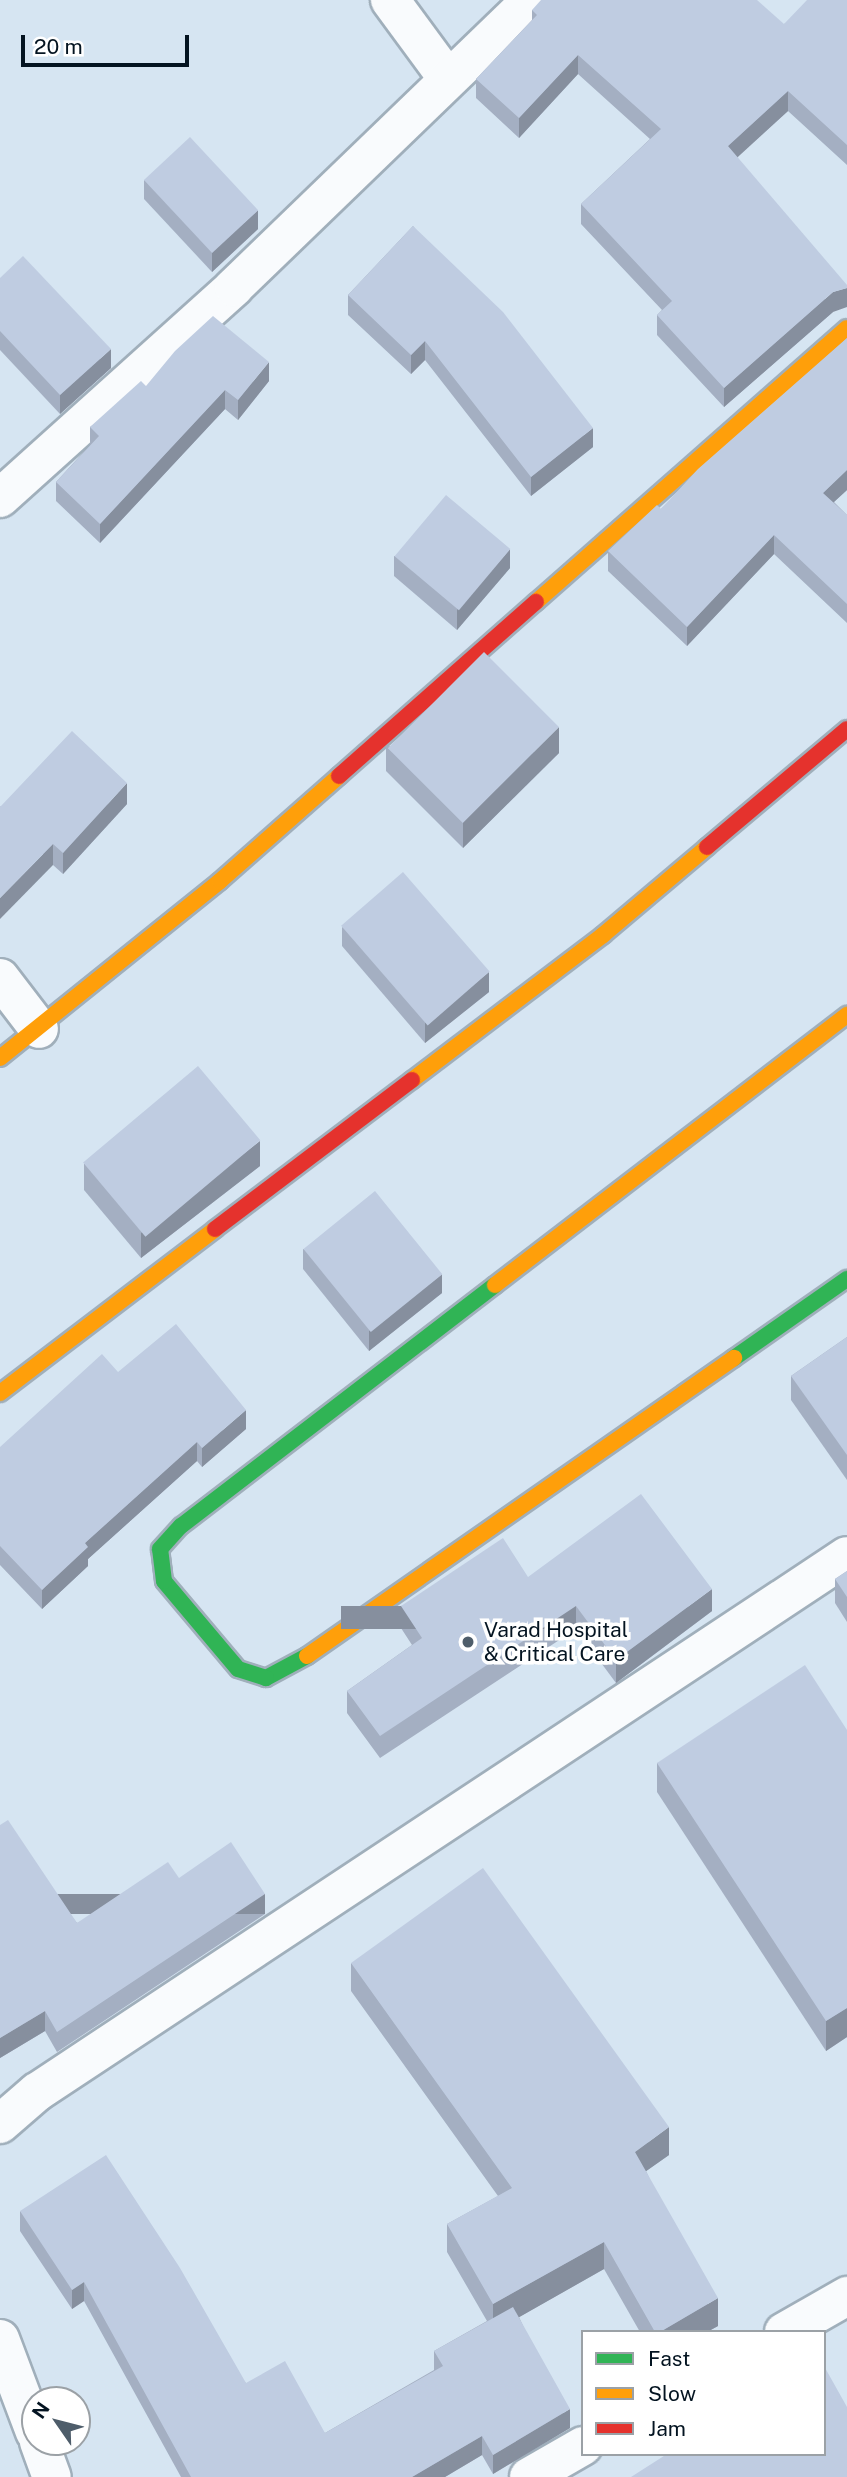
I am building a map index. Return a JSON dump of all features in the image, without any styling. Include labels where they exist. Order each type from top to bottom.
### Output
[{"type":"street","points":[[390,0],[448,79]]},
{"type":"street","points":[[0,498],[234,287],[531,0]]},
{"type":"street","points":[[0,1058],[39,1030],[220,881],[847,328]]},
{"type":"street","points":[[0,1393],[603,935],[847,729]]},
{"type":"street","points":[[0,978],[39,1030]]},
{"type":"street","points":[[847,1015],[181,1526],[160,1549],[164,1581],[238,1669],[266,1678],[292,1665],[847,1279]]},
{"type":"street","points":[[0,2124],[37,2092],[847,1556]]},
{"type":"street","points":[[788,2330],[847,2296]]},
{"type":"street","points":[[0,2339],[21,2395]]},
{"type":"street","points":[[528,2477],[581,2447]]},
{"type":"street","points":[[44,2456],[52,2477]]},
{"type":"building","points":[[541,0],[757,0],[784,24],[807,0],[847,0],[847,145],[788,91],[728,146],[847,288],[833,292],[724,388],[657,315],[672,301],[581,204],[661,129],[578,55],[519,118],[476,79],[537,15],[532,10]]},
{"type":"building","points":[[190,137],[258,210],[212,253],[144,180]]},
{"type":"building","points":[[413,226],[503,312],[593,428],[531,477],[425,341],[411,355],[348,295]]},
{"type":"building","points":[[23,256],[111,349],[60,395],[0,331],[0,278]]},
{"type":"building","points":[[213,316],[269,362],[238,400],[225,390],[100,524],[56,482],[99,436],[90,427],[141,381],[146,386],[175,351]]},
{"type":"building","points":[[847,338],[847,470],[823,493],[847,515],[847,604],[774,535],[687,627],[608,551],[657,505],[661,509],[698,469]]},
{"type":"building","points":[[446,495],[510,549],[459,610],[395,556]]},
{"type":"building","points":[[484,652],[559,727],[463,823],[388,748]]},
{"type":"building","points":[[72,731],[127,783],[63,853],[53,844],[0,898],[0,806]]},
{"type":"building","points":[[403,872],[490,972],[428,1025],[341,926]]},
{"type":"building","points":[[198,1066],[260,1140],[145,1237],[83,1162]]},
{"type":"building","points":[[375,1191],[442,1274],[371,1332],[304,1249]]},
{"type":"building","points":[[176,1324],[246,1410],[202,1448],[197,1442],[85,1543],[88,1547],[42,1590],[0,1546],[0,1447],[102,1354],[118,1372]]},
{"type":"building","points":[[847,1337],[847,1455],[791,1376]]},
{"type":"building","points":[[641,1494],[712,1589],[616,1660],[576,1606],[380,1736],[347,1691],[422,1638],[401,1606],[503,1538],[528,1577]]},
{"type":"building","points":[[847,1571],[847,1597],[835,1579]]},
{"type":"building","points":[[805,1665],[847,1730],[847,2008],[826,2021],[657,1763]]},
{"type":"building","points":[[8,1820],[77,1923],[168,1862],[179,1878],[231,1842],[265,1894],[57,2032],[45,2011],[0,2038],[0,1825]]},
{"type":"building","points":[[483,1868],[669,2127],[635,2152],[718,2298],[663,2330],[654,2330],[604,2242],[493,2304],[447,2224],[512,2188],[351,1963]]},
{"type":"building","points":[[106,2155],[180,2268],[246,2383],[285,2361],[325,2433],[443,2366],[434,2351],[513,2307],[570,2409],[493,2455],[482,2436],[412,2477],[191,2477],[84,2282],[72,2290],[20,2211]]},
{"type":"building","points":[[826,2370],[847,2407],[847,2477],[631,2477],[664,2456],[826,2456]]},
{"type":"traffic: fast","points":[[734,1358],[847,1279]]},
{"type":"traffic: fast","points":[[307,1656],[266,1678],[238,1669],[164,1581],[160,1549],[181,1526],[495,1285]]},
{"type":"traffic: slow","points":[[536,602],[847,328]]},
{"type":"traffic: slow","points":[[0,1058],[220,881],[339,776]]},
{"type":"traffic: slow","points":[[412,1080],[603,935],[707,847]]},
{"type":"traffic: slow","points":[[495,1285],[847,1015]]},
{"type":"traffic: slow","points":[[0,1393],[215,1229]]},
{"type":"traffic: slow","points":[[307,1656],[734,1358]]},
{"type":"traffic: jam","points":[[339,776],[536,602]]},
{"type":"traffic: jam","points":[[707,847],[847,729]]},
{"type":"traffic: jam","points":[[215,1229],[412,1080]]},
{"type":"place","name":"Varad Hospital & Critical Care","points":[[468,1642]]}]
